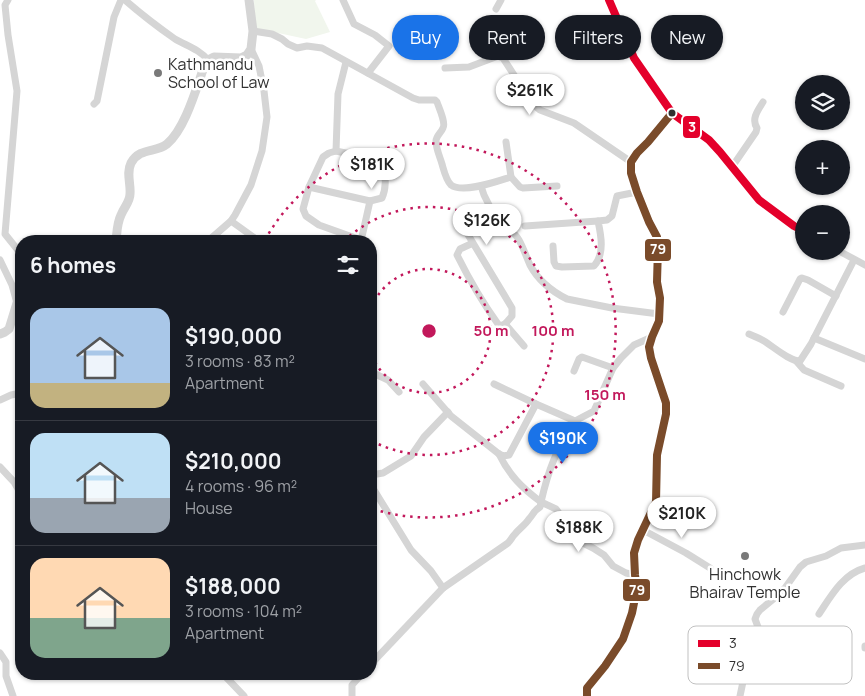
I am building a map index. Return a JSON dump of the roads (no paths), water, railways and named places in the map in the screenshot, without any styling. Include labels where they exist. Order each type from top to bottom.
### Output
[{"type":"street","points":[[8,0],[5,6],[16,91],[3,235],[15,248]]},
{"type":"street","points":[[94,104],[97,101],[114,18],[121,0]]},
{"type":"street","points":[[125,0],[176,39],[203,53],[208,60]]},
{"type":"street","points":[[117,235],[121,214],[128,203],[130,195],[129,173],[131,164],[136,156],[145,151],[161,148],[177,133],[208,60],[214,57],[241,58],[247,55],[253,31],[249,0]]},
{"type":"street","points":[[496,9],[501,0]]},
{"type":"street","points":[[609,0],[634,58],[672,112],[709,140],[759,200],[795,226]]},
{"type":"street","points":[[345,1],[354,24],[375,35],[389,46],[368,73]]},
{"type":"street","points":[[253,31],[272,34],[297,48],[307,46],[322,48],[413,98],[419,100],[432,99],[438,102],[444,125],[436,138],[436,145],[447,178],[450,184],[455,187],[481,186],[511,177]]},
{"type":"street","points":[[215,235],[231,221],[251,185],[262,152],[267,117],[264,90],[259,66],[250,49]]},
{"type":"street","points":[[446,68],[468,66],[498,56],[503,58],[532,103],[540,110],[574,123],[631,162]]},
{"type":"street","points":[[336,151],[338,94],[346,62]]},
{"type":"street","points":[[732,167],[756,132],[755,117],[763,102]]},
{"type":"street","points":[[587,696],[587,688],[605,666],[623,638],[632,613],[638,588],[635,575],[634,553],[656,502],[657,455],[666,414],[666,403],[649,347],[659,321],[658,247],[657,238],[636,192],[631,173],[631,162],[672,112]]},
{"type":"street","points":[[506,142],[511,177],[520,187],[556,186]]},
{"type":"street","points":[[309,187],[370,201],[382,198],[386,186],[386,174],[383,163],[378,160],[336,151],[323,157],[309,187],[303,209],[306,216],[319,225],[345,235]]},
{"type":"street","points":[[481,186],[494,215],[515,234],[538,278],[546,286],[566,299],[612,308],[659,314]]},
{"type":"street","points":[[525,226],[607,220],[612,216],[617,196],[636,192]]},
{"type":"street","points":[[362,235],[370,201]]},
{"type":"street","points":[[472,243],[460,249],[457,255],[466,275],[500,326],[512,316],[512,308],[467,233],[468,230],[494,215]]},
{"type":"street","points":[[231,221],[250,235]]},
{"type":"street","points":[[553,246],[556,266],[594,266],[597,263],[601,246],[598,221]]},
{"type":"street","points":[[850,258],[865,265]]},
{"type":"street","points":[[0,260],[15,296]]},
{"type":"street","points":[[797,362],[804,356],[854,260]]},
{"type":"street","points":[[783,312],[802,278],[836,296]]},
{"type":"street","points":[[0,334],[9,329],[15,310]]},
{"type":"street","points":[[504,324],[524,346]]},
{"type":"street","points":[[749,334],[797,362],[804,370],[841,386]]},
{"type":"street","points":[[377,658],[443,588],[508,543],[513,535],[531,518],[535,510],[540,507],[549,469],[564,437],[575,421],[594,411],[612,368],[634,344],[652,337]]},
{"type":"street","points":[[814,338],[865,359]]},
{"type":"street","points":[[574,371],[579,359],[582,357],[612,368]]},
{"type":"street","points":[[377,375],[388,380],[398,392]]},
{"type":"street","points":[[423,384],[448,412],[498,454],[510,475],[529,493],[556,510],[561,516],[563,527],[581,542],[604,555],[614,566],[635,575]]},
{"type":"street","points":[[494,384],[575,421]]},
{"type":"street","points":[[0,400],[15,395]]},
{"type":"street","points":[[498,454],[503,456],[509,455],[536,404]]},
{"type":"street","points":[[377,474],[383,473],[411,456],[424,437],[448,412]]},
{"type":"street","points":[[0,467],[15,484]]},
{"type":"street","points":[[377,495],[412,550],[443,588]]},
{"type":"street","points":[[643,530],[710,568]]},
{"type":"street","points":[[758,626],[755,619],[756,614],[785,588],[800,567],[806,562],[826,556],[841,548],[865,545]]},
{"type":"street","points":[[819,614],[849,575],[865,568]]},
{"type":"street","points":[[0,654],[6,662],[6,676],[13,696]]},
{"type":"street","points":[[229,680],[244,696]]},
{"type":"street","points":[[352,696],[352,685],[357,680]]},
{"type":"place","name":"Kathmandu School of Law","points":[[158,73]]},
{"type":"place","name":"Hinchowk Bhairav Temple","points":[[745,556]]}]
